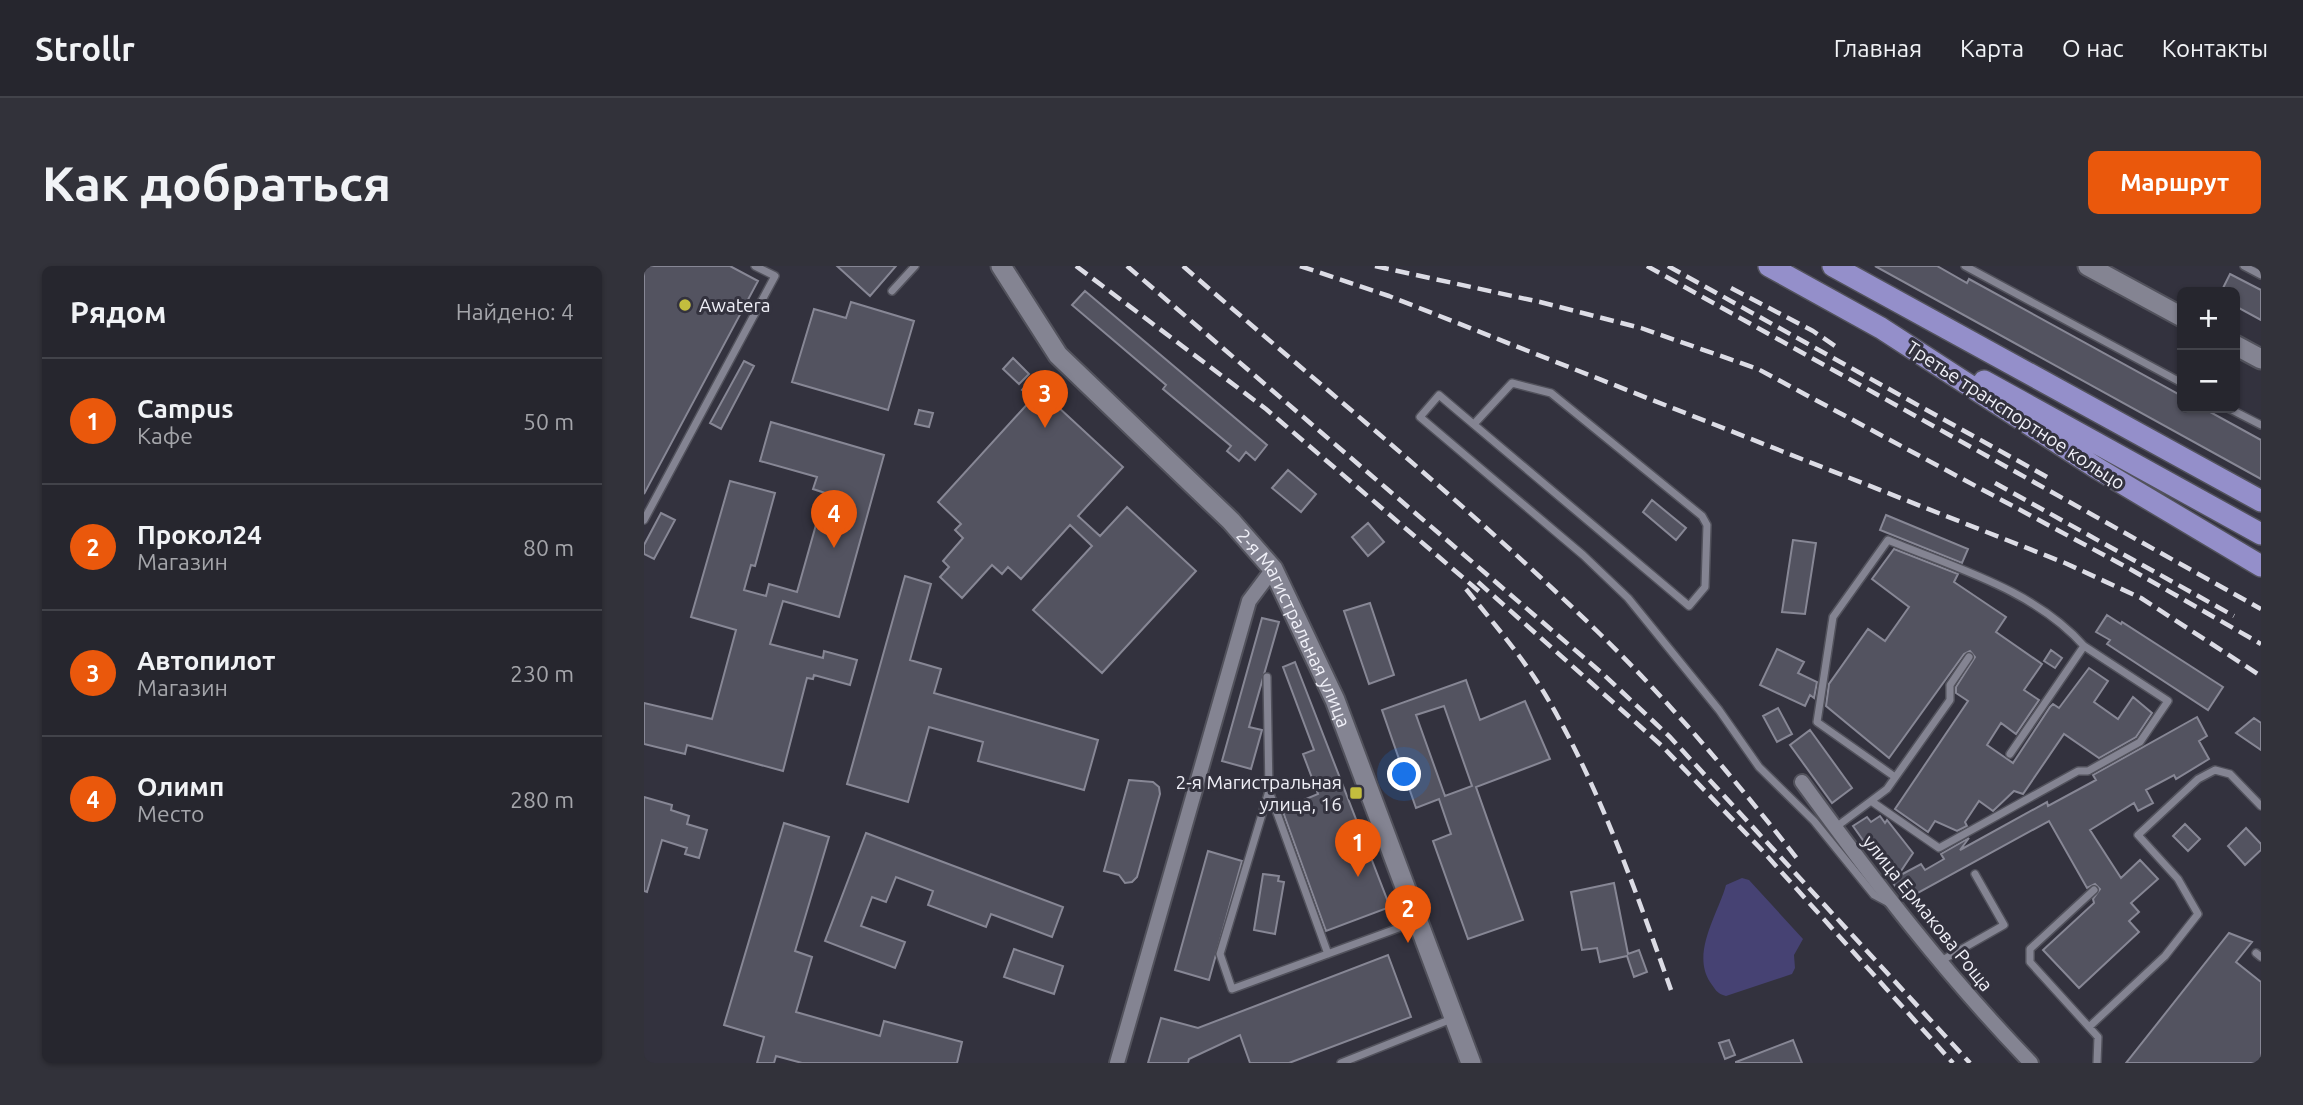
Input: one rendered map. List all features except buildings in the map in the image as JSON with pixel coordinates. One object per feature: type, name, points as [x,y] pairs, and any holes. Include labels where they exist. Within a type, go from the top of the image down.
[{"type":"main road","name":"Третье транспортное кольцо","points":[[1769,266],[1881,328],[2087,435],[2261,534]]},
{"type":"main road","name":"Третье транспортное кольцо","points":[[1833,266],[2261,501]]},
{"type":"main road","name":"Третье транспортное кольцо","points":[[1881,328],[2095,467],[2261,566]]},
{"type":"street","name":"2-я Магистральная улица","points":[[1001,266],[1058,355],[1231,521],[1273,569],[1335,700],[1471,1063]]},
{"type":"street","points":[[2088,266],[2177,314]]},
{"type":"street","points":[[2240,348],[2261,359]]},
{"type":"street","points":[[1117,1063],[1250,601],[1273,569]]},
{"type":"street","name":"улица Ермакова Роща","points":[[1802,782],[1890,903],[1938,963],[2031,1063]]},
{"type":"lane","points":[[644,520],[775,276],[755,266]]},
{"type":"lane","points":[[892,291],[915,266]]},
{"type":"lane","points":[[1965,266],[2177,380]]},
{"type":"lane","points":[[2244,266],[2261,275]]},
{"type":"lane","points":[[1474,424],[1512,383],[1551,393],[1702,516],[1707,525],[1705,587],[1689,606],[1439,395],[1420,417],[1583,555],[1628,598],[1719,710],[1759,767],[1814,821],[1874,895],[1890,903]]},
{"type":"lane","points":[[2238,413],[2261,425]]},
{"type":"lane","points":[[1871,801],[1939,848],[2078,771],[2088,771],[2140,742],[2168,701],[2084,646],[2069,629],[2019,595],[1888,540],[1833,617],[1817,722],[1895,778]]},
{"type":"lane","points":[[2010,754],[2084,646]]},
{"type":"lane","points":[[1835,828],[1887,789],[1950,700],[1950,685],[1969,657]]},
{"type":"lane","points":[[1267,677],[1269,791],[1220,954],[1232,989],[1419,921]]},
{"type":"lane","points":[[2089,1027],[2165,956],[2198,914],[2178,879],[2138,835],[2198,779],[2215,770],[2230,774],[2261,806]]},
{"type":"lane","points":[[1269,791],[1328,954]]},
{"type":"lane","points":[[1938,963],[2004,925],[1975,874]]},
{"type":"lane","points":[[2094,890],[2030,949],[2030,962],[2098,1037],[2097,1063]]},
{"type":"lane","points":[[1341,1063],[1455,1018]]},
{"type":"shaded area","points":[[1742,878],[1749,880],[1803,939],[1794,955],[1795,968],[1792,974],[1726,996],[1720,994],[1710,982],[1703,959],[1708,934],[1726,885]]},
{"type":"railway","points":[[1076,266],[1266,409],[1481,593]]},
{"type":"railway","points":[[1127,266],[1603,674],[1670,737],[1970,1063]]},
{"type":"railway","points":[[1183,266],[1447,493],[1600,634],[1703,744],[1799,861]]},
{"type":"railway","points":[[1300,266],[1389,296],[2065,563],[2141,598],[2261,676]]},
{"type":"railway","points":[[1375,266],[1540,302],[1641,328],[1758,369],[2130,569],[2261,644]]},
{"type":"railway","points":[[1647,266],[2261,609]]},
{"type":"railway","points":[[1668,266],[2047,477]]},
{"type":"railway","points":[[1731,288],[1813,331],[1838,348]]},
{"type":"railway","points":[[1995,483],[2234,616]]},
{"type":"railway","points":[[1478,582],[1661,745],[1759,847],[1953,1063]]},
{"type":"railway","points":[[1466,589],[1530,672],[1568,735],[1616,842],[1671,990]]},
{"type":"place","name":"Awatera","points":[[685,305]]},
{"type":"place","name":"Автопилот","points":[[1045,428]]},
{"type":"place","name":"Олимп","points":[[834,548]]},
{"type":"place","name":"2-я Магистральная улица, 16","points":[[1356,793]]},
{"type":"place","name":"Campus","points":[[1358,877]]},
{"type":"place","name":"Прокол24","points":[[1408,943]]}]
